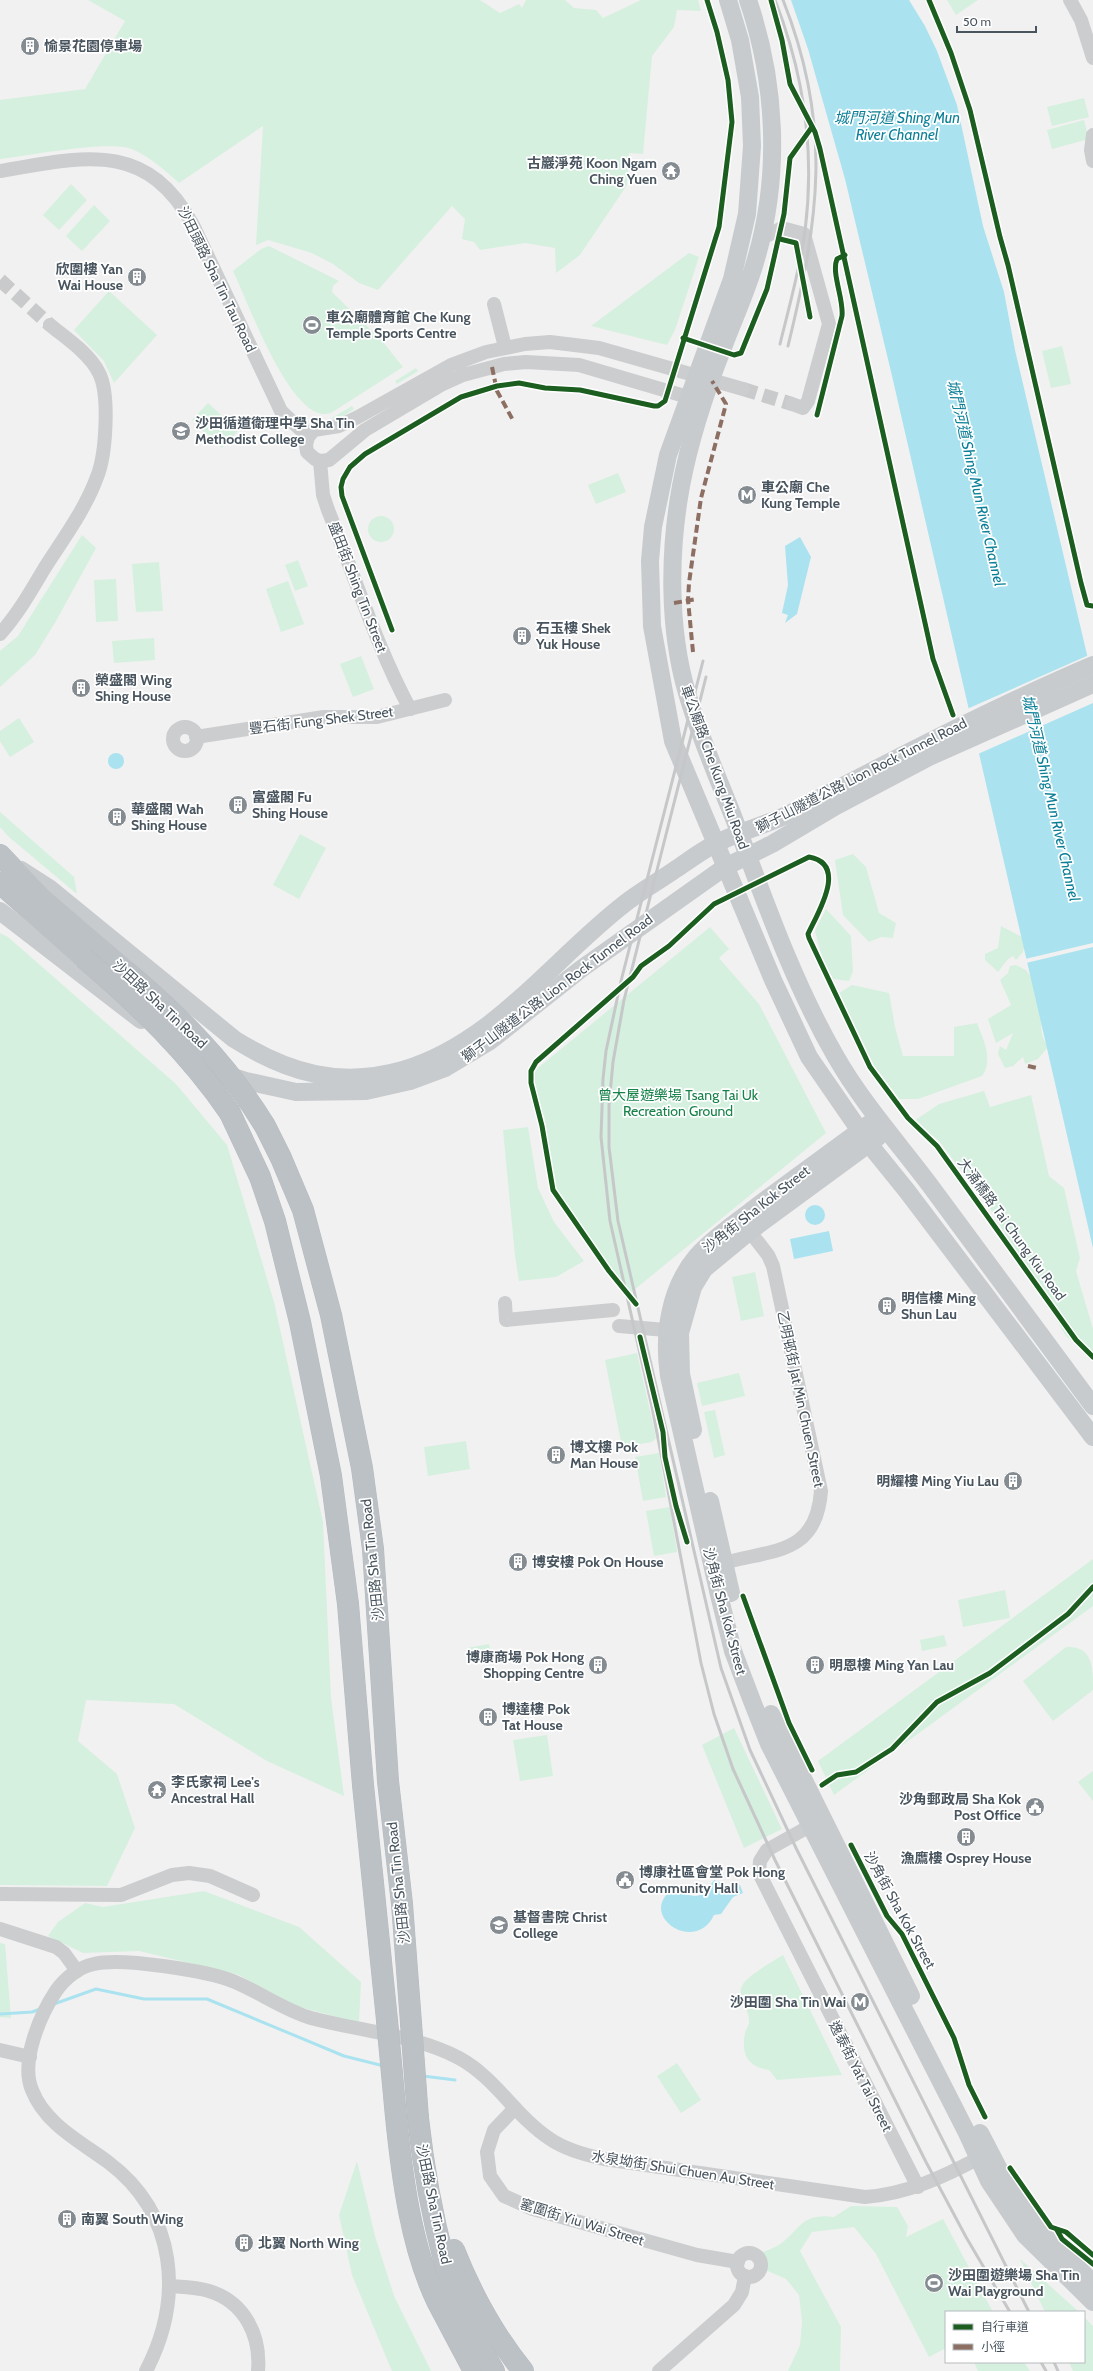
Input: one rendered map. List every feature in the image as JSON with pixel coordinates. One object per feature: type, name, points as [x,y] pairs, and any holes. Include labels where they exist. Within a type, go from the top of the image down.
[{"type":"highway","name":"沙田路 Sha Tin Road","points":[[1,857],[40,898],[126,971],[204,1043],[231,1076],[265,1126],[282,1158],[304,1210],[331,1315],[362,1468],[373,1549],[388,1781],[402,1904],[418,2118],[428,2181],[444,2260],[462,2306],[494,2371]]},
{"type":"highway","name":"沙田路 Sha Tin Road","points":[[0,883],[164,1030],[201,1073],[230,1113],[260,1177],[281,1242],[302,1329],[331,1476],[348,1604],[363,1785],[396,2117],[412,2223],[437,2301],[474,2371]]},
{"type":"highway","points":[[428,2181],[471,2288],[495,2332],[523,2371]]},
{"type":"highway","points":[[437,2301],[462,2371]]},
{"type":"main road","name":"車公廟路 Che Kung Miu Road","points":[[725,867],[673,741],[655,650],[650,615],[650,561],[653,527],[668,455],[696,399],[703,379],[732,279],[745,221],[750,184],[752,146],[750,97],[740,40],[728,0]]},
{"type":"main road","name":"車公廟路 Che Kung Miu Road","points":[[703,379],[749,282],[762,238],[769,195],[773,128],[762,53],[748,0]]},
{"type":"main road","name":"車公廟路 Che Kung Miu Road","points":[[696,399],[687,460],[678,506],[674,575],[675,624],[686,692],[747,855]]},
{"type":"main road","name":"獅子山隧道公路 Lion Rock Tunnel Road","points":[[0,911],[165,1040],[218,1072],[246,1081],[296,1092],[346,1092],[374,1089],[410,1081],[459,1061],[490,1041],[581,969],[725,867],[772,844],[964,733],[1093,665]]},
{"type":"main road","name":"獅子山隧道公路 Lion Rock Tunnel Road","points":[[1,857],[49,888],[234,1039],[261,1056],[305,1073],[324,1076],[356,1077],[380,1075],[405,1069],[440,1055],[474,1036],[516,1003],[623,904],[715,844],[786,816],[964,733],[1093,684]]},
{"type":"main road","points":[[747,855],[780,939],[811,1009],[839,1062],[883,1124],[1093,1406]]},
{"type":"main road","points":[[725,867],[786,1011],[810,1057],[864,1137],[907,1191],[1093,1437]]},
{"type":"main road","name":"沙角街 Sha Kok Street","points":[[718,1565],[668,1376],[666,1330],[682,1280],[698,1255],[745,1225],[883,1124]]},
{"type":"main road","name":"沙角街 Sha Kok Street","points":[[745,1225],[704,1269],[693,1287],[682,1318],[680,1333],[682,1374],[733,1650],[769,1744],[817,1822],[985,2157],[1035,2225],[1093,2283]]},
{"type":"main road","name":"沙角街 Sha Kok Street","points":[[985,2157],[989,2181],[1025,2235],[1056,2268],[1093,2302]]},
{"type":"street","points":[[1070,0],[1081,20],[1093,58]]},
{"type":"street","points":[[1093,135],[1091,150],[1093,161]]},
{"type":"street","name":"沙田頭路 Sha Tin Tau Road","points":[[0,171],[92,159],[111,160],[132,165],[153,175],[167,187],[181,203],[193,225],[281,411],[301,430],[331,431],[337,438],[338,448],[336,453]]},
{"type":"street","points":[[762,238],[782,228],[804,234],[829,324],[808,401],[803,408],[792,404]]},
{"type":"street","points":[[494,304],[505,348]]},
{"type":"street","points":[[0,634],[18,610],[78,516],[98,476],[103,457],[105,397],[100,374],[89,359],[50,325]]},
{"type":"street","points":[[696,399],[579,365],[552,362],[504,364],[463,376],[441,385],[365,430],[329,460],[320,461],[312,458],[307,452],[306,442],[317,431],[339,426],[358,417],[451,365],[505,348],[550,342],[580,344],[743,389]]},
{"type":"street","name":"盛田街 Shing Tin Street","points":[[320,461],[323,495],[328,510],[382,650],[410,709]]},
{"type":"street","name":"豐石街 Fung Shek Street","points":[[196,737],[324,717],[377,717],[445,700]]},
{"type":"street","name":"乙明邨街 Jat Min Chuen Street","points":[[718,1565],[800,1541],[812,1527],[821,1498],[814,1454],[773,1266],[768,1255],[745,1225]]},
{"type":"street","points":[[505,1303],[506,1320],[613,1310]]},
{"type":"street","points":[[619,1326],[666,1330]]},
{"type":"street","name":"逸泰街 Yat Tai Street","points":[[817,1822],[767,1850],[760,1861],[759,1874],[918,2187]]},
{"type":"street","points":[[0,1894],[126,1894],[172,1875],[189,1873],[210,1876],[253,1895]]},
{"type":"street","points":[[0,1929],[56,1947],[64,1953],[77,1971],[56,1991],[33,2038],[30,2057],[29,2083],[35,2098],[62,2129],[122,2174],[150,2207],[161,2230],[166,2250],[169,2286],[163,2327],[146,2371]]},
{"type":"street","name":"水泉坳街 Shui Chuen Au Street","points":[[77,1971],[93,1964],[119,1961],[226,1979],[300,2015],[429,2046],[453,2055],[485,2077],[534,2127],[551,2140],[570,2150],[604,2160],[845,2195],[879,2196],[918,2187],[985,2157]]},
{"type":"street","points":[[0,2050],[30,2057]]},
{"type":"street","name":"窰圍街 Yiu Wai Street","points":[[515,2108],[494,2130],[487,2152],[490,2176],[504,2196],[521,2205],[540,2212],[697,2255],[738,2262]]},
{"type":"street","points":[[749,2253],[756,2255],[760,2261],[761,2268],[756,2274],[745,2276],[738,2268],[738,2262],[742,2255],[749,2253]]},
{"type":"street","points":[[659,2371],[734,2305],[742,2292],[745,2276]]},
{"type":"street","points":[[169,2286],[209,2291],[235,2306],[247,2319],[255,2332],[258,2371]]},
{"type":"green space","points":[[88,0],[480,0],[500,13],[519,4],[522,8],[526,0],[565,0],[574,8],[596,10],[603,18],[641,0],[698,0],[701,11],[677,10],[674,27],[652,56],[643,154],[629,153],[627,185],[580,255],[556,273],[555,248],[525,243],[480,250],[474,242],[462,239],[465,219],[452,206],[378,290],[359,283],[333,264],[312,253],[268,240],[256,245],[263,126],[179,183],[164,169],[146,157],[134,150],[123,147],[89,147],[0,159],[0,100],[85,89],[125,21]]},
{"type":"green space","points":[[947,0],[978,0],[956,15]]},
{"type":"green space","points":[[1084,98],[1089,117],[1052,126],[1047,107]]},
{"type":"green space","points":[[1084,120],[1089,139],[1052,149],[1047,130]]},
{"type":"green space","points":[[71,184],[87,200],[59,230],[43,215]]},
{"type":"green space","points":[[94,205],[110,221],[82,251],[66,236]]},
{"type":"green space","name":"車公廟體育館 Che Kung Temple Sports Centre","points":[[269,246],[339,281],[333,286],[332,292],[383,342],[403,367],[331,413],[316,412],[301,401],[287,382],[273,358],[233,271],[261,249]]},
{"type":"green space","points":[[689,253],[699,257],[675,330],[667,345],[591,326]]},
{"type":"green space","points":[[109,291],[157,335],[114,383],[104,361],[74,330]]},
{"type":"green space","points":[[1062,346],[1071,384],[1051,388],[1042,351]]},
{"type":"green space","points":[[416,368],[418,371],[397,384],[395,381]]},
{"type":"green space","points":[[208,403],[238,431],[222,448],[192,420]]},
{"type":"green space","points":[[352,406],[354,409],[342,417],[330,419]]},
{"type":"green space","points":[[618,473],[626,492],[596,504],[588,485]]},
{"type":"green space","points":[[381,516],[390,520],[394,529],[390,538],[381,542],[372,538],[368,529],[372,520]]},
{"type":"green space","points":[[82,535],[96,548],[56,621],[35,655],[0,687],[0,651],[18,636]]},
{"type":"green space","points":[[298,560],[308,586],[295,591],[285,565]]},
{"type":"green space","points":[[159,562],[163,611],[136,612],[132,564]]},
{"type":"green space","points":[[116,579],[118,621],[96,622],[94,580]]},
{"type":"green space","points":[[288,581],[304,624],[281,632],[266,589]]},
{"type":"green space","points":[[154,638],[155,660],[114,663],[112,641]]},
{"type":"green space","points":[[361,656],[374,689],[353,697],[340,664]]},
{"type":"green space","points":[[19,718],[34,742],[10,757],[0,741],[0,731]]},
{"type":"green space","points":[[0,812],[74,877],[77,894],[9,837],[0,827]]},
{"type":"green space","points":[[300,834],[326,848],[299,899],[273,885]]},
{"type":"green space","points":[[853,854],[866,867],[879,913],[896,923],[893,938],[881,937],[869,942],[843,915],[835,860]]},
{"type":"green space","points":[[826,909],[851,936],[853,971],[849,981],[833,979],[822,957],[815,931]]},
{"type":"green space","points":[[1001,926],[1022,937],[1025,942],[1023,952],[1016,960],[1013,956],[1008,959],[998,972],[985,960],[985,954],[998,948]]},
{"type":"green space","name":"曾大屋遊樂場 Tsang Tai Uk Recreation Ground","points":[[710,927],[729,949],[719,958],[759,1004],[826,1133],[628,1295],[584,1240],[562,1205],[552,1172],[544,1115],[541,1115],[533,1072]]},
{"type":"green space","points":[[0,933],[8,937],[176,1084],[227,1145],[274,1302],[323,1522],[331,1698],[344,1796],[267,1761],[174,1704],[86,1700],[78,1741],[117,1774],[135,1828],[107,1886],[0,1885]]},
{"type":"green space","points":[[1016,965],[1026,970],[1046,998],[1041,1029],[1042,1035],[1048,1047],[1038,1059],[1025,1064],[1023,1057],[1013,1066],[1005,1068],[998,1054],[1000,1046],[1006,1050],[1013,1033],[996,1043],[988,1019],[1011,1005],[1000,980],[1008,973],[1010,966]]},
{"type":"green space","points":[[852,985],[889,993],[895,1027],[903,1056],[954,1056],[954,1027],[977,1023],[987,1056],[987,1063],[982,1076],[918,1099],[899,1099],[873,1064],[839,993]]},
{"type":"green space","points":[[984,1091],[990,1107],[1031,1095],[1049,1176],[1064,1188],[1080,1258],[1076,1271],[1093,1329],[1093,1359],[1066,1336],[973,1180],[957,1165],[939,1141],[914,1121],[939,1104]]},
{"type":"green space","points":[[528,1127],[538,1188],[554,1222],[584,1261],[556,1277],[519,1281],[515,1256],[503,1130]]},
{"type":"green space","points":[[755,1272],[764,1316],[741,1321],[732,1277]]},
{"type":"green space","points":[[637,1353],[656,1438],[652,1442],[622,1447],[605,1360]]},
{"type":"green space","points":[[739,1373],[745,1396],[702,1406],[697,1383]]},
{"type":"green space","points":[[715,1410],[725,1455],[714,1458],[704,1412]]},
{"type":"green space","points":[[466,1441],[470,1469],[428,1476],[424,1447]]},
{"type":"green space","points":[[659,1453],[666,1497],[643,1501],[635,1457]]},
{"type":"green space","points":[[670,1507],[677,1552],[654,1556],[646,1511]]},
{"type":"green space","points":[[1093,1559],[1093,1606],[834,1795],[818,1761]]},
{"type":"green space","points":[[1005,1590],[1010,1618],[963,1627],[958,1600]]},
{"type":"green space","points":[[944,1635],[947,1646],[922,1651],[920,1640]]},
{"type":"green space","points":[[489,1644],[491,1654],[469,1658],[467,1648]]},
{"type":"green space","points":[[1066,1647],[1075,1647],[1082,1650],[1090,1660],[1093,1674],[1093,1690],[1053,1721],[1023,1681]]},
{"type":"green space","points":[[734,1728],[782,1829],[744,1848],[702,1745]]},
{"type":"green space","points":[[547,1735],[553,1776],[520,1781],[513,1740]]},
{"type":"green space","points":[[1093,1771],[1093,1801],[1078,1782]]},
{"type":"green space","points":[[204,1891],[299,1927],[361,1982],[359,2023],[289,2004],[239,1975],[139,1951],[83,1953],[48,1936],[58,1922],[85,1903],[103,1907]]},
{"type":"green space","points":[[0,1943],[5,1944],[11,2018],[0,2017]]},
{"type":"green space","points":[[783,1955],[842,2075],[777,2080],[769,2070],[755,2066],[747,2058],[744,2040],[749,2023],[749,2017],[742,1998],[741,1989],[746,1980]]},
{"type":"green space","points":[[677,2063],[701,2100],[681,2113],[657,2076]]},
{"type":"green space","points":[[357,2161],[375,2236],[394,2296],[431,2371],[392,2371],[352,2275],[339,2215]]},
{"type":"green space","points":[[851,2206],[897,2207],[908,2226],[906,2237],[943,2219],[992,2311],[945,2311],[945,2349],[929,2357],[876,2254],[854,2227],[812,2232],[800,2251],[841,2327],[840,2371],[788,2371],[800,2345],[802,2322],[799,2295],[786,2279],[761,2268],[760,2261],[756,2255],[779,2245],[802,2224],[814,2217],[834,2217]]},
{"type":"green space","points":[[1020,2259],[1078,2311],[1045,2311]]},
{"type":"green space","points":[[1085,2318],[1093,2326],[1093,2371],[1073,2371],[1069,2363],[1085,2363]]},
{"type":"green space","points":[[974,2363],[1025,2363],[1030,2371],[978,2371]]},
{"type":"water","name":"城門河道 Shing Mun River Channel","points":[[791,0],[909,0],[925,26],[937,51],[957,105],[983,226],[1004,292],[1015,350],[1093,680],[1093,1248],[892,376],[845,179],[808,49]]},
{"type":"water","points":[[800,537],[811,557],[797,614],[785,623],[788,615],[782,613],[788,585],[785,546]]},
{"type":"water","points":[[116,753],[123,758],[124,761],[119,768],[116,769],[109,764],[108,761],[113,754]]},
{"type":"water","points":[[815,1205],[822,1208],[825,1215],[822,1222],[815,1225],[808,1222],[805,1215],[808,1208]]},
{"type":"water","points":[[829,1231],[833,1251],[794,1259],[790,1239]]},
{"type":"water","points":[[714,1880],[731,1887],[740,1885],[743,1893],[733,1897],[721,1914],[714,1915],[707,1925],[698,1931],[688,1932],[678,1930],[670,1925],[664,1917],[661,1909],[663,1900],[667,1895],[671,1892],[676,1892],[697,1896],[705,1892]]},
{"type":"pier","points":[[1089,655],[1093,671],[1093,703],[978,754],[967,709]]},
{"type":"pier","points":[[1093,943],[1093,947],[1026,963],[1025,959]]},
{"type":"waterway","points":[[54,2004],[96,1989],[144,1999],[207,1999],[344,2056],[384,2066]]},
{"type":"waterway","points":[[0,2014],[32,2012],[40,2009]]},
{"type":"waterway","points":[[423,2076],[455,2080]]},
{"type":"tunnel","points":[[0,280],[50,325]]},
{"type":"tunnel","points":[[743,389],[792,404]]},
{"type":"railway","points":[[775,0],[785,28],[800,85],[805,114],[809,172],[808,201],[803,245],[780,344]]},
{"type":"railway","points":[[783,0],[799,46],[809,89],[815,131],[816,173],[813,214],[807,256],[799,300],[788,346]]},
{"type":"railway","points":[[703,661],[621,981],[606,1051],[603,1079],[601,1137],[610,1221],[652,1407],[701,1663],[714,1714],[733,1769],[775,1860],[926,2162],[966,2237],[1009,2311]]},
{"type":"railway","points":[[706,677],[624,1000],[613,1062],[609,1105],[609,1147],[618,1221],[721,1668],[750,1750],[796,1848],[1028,2311]]},
{"type":"railway","points":[[1042,2363],[1046,2371]]},
{"type":"railway","points":[[1054,2363],[1058,2371]]},
{"type":"marked path","points":[[492,367],[497,391],[514,422]]},
{"type":"marked path","points":[[693,652],[688,600],[689,583],[701,498],[726,404],[712,381]]},
{"type":"marked path","points":[[674,603],[697,599]]},
{"type":"marked path","points":[[1028,1066],[1037,1068]]},
{"type":"cycle path","points":[[392,630],[342,496],[341,487],[343,479],[350,467],[365,454],[461,397],[497,386],[519,383],[545,388],[580,390],[654,406],[658,406],[665,401],[719,227],[732,122],[728,80],[717,32],[707,0]]},
{"type":"cycle path","points":[[771,0],[782,40],[790,84],[815,132],[820,149],[933,659],[953,715]]},
{"type":"cycle path","points":[[929,0],[951,53],[970,110],[1008,265],[1081,583],[1087,605],[1093,606]]},
{"type":"cycle path","points":[[683,338],[734,355],[741,353],[767,289],[784,214],[790,158],[812,127]]},
{"type":"cycle path","points":[[780,239],[796,243],[810,317]]},
{"type":"cycle path","points":[[817,415],[842,316],[841,302],[836,279],[836,265],[837,259],[845,255]]},
{"type":"cycle path","name":"大涌橋路 Tai Chung Kiu Road","points":[[636,1304],[609,1271],[553,1190],[542,1126],[531,1083],[531,1071],[536,1062],[633,977],[641,966],[669,946],[714,904],[809,857],[821,861],[827,869],[829,879],[823,903],[808,934],[809,938],[870,1067],[908,1118],[937,1146],[1076,1340],[1093,1357]]},
{"type":"cycle path","points":[[640,1337],[663,1432],[665,1457],[676,1506],[687,1542]]},
{"type":"cycle path","points":[[822,1785],[837,1775],[856,1772],[892,1749],[937,1702],[990,1673],[1068,1614],[1093,1587]]},
{"type":"cycle path","points":[[743,1596],[789,1723],[812,1770]]},
{"type":"cycle path","points":[[851,1845],[887,1916],[902,1934],[954,2038],[969,2085],[985,2117]]},
{"type":"cycle path","points":[[1010,2168],[1051,2227],[1066,2232],[1093,2255]]},
{"type":"cycle path","points":[[1057,2230],[1062,2239],[1093,2264]]},
{"type":"place","name":"愉景花園停車場","points":[[30,46]]},
{"type":"place","name":"古巖淨苑 Koon Ngam Ching Yuen","points":[[671,171]]},
{"type":"place","name":"欣圍樓 Yan Wai House","points":[[137,277]]},
{"type":"place","name":"車公廟體育館 Che Kung Temple Sports Centre","points":[[312,325]]},
{"type":"place","name":"沙田循道衛理中學 Sha Tin Methodist College","points":[[181,431]]},
{"type":"place","name":"車公廟 Che Kung Temple","points":[[747,495]]},
{"type":"place","name":"石玉樓 Shek Yuk House","points":[[522,636]]},
{"type":"place","name":"榮盛閣 Wing Shing House","points":[[81,688]]},
{"type":"place","name":"富盛閣 Fu Shing House","points":[[238,805]]},
{"type":"place","name":"華盛閣 Wah Shing House","points":[[117,817]]},
{"type":"place","name":"明信樓 Ming Shun Lau","points":[[887,1306]]},
{"type":"place","name":"博文樓 Pok Man House","points":[[556,1455]]},
{"type":"place","name":"明耀樓 Ming Yiu Lau","points":[[1013,1481]]},
{"type":"place","name":"博安樓 Pok On House","points":[[518,1562]]},
{"type":"place","name":"博康商場 Pok Hong Shopping Centre","points":[[598,1665]]},
{"type":"place","name":"明恩樓 Ming Yan Lau","points":[[815,1665]]},
{"type":"place","name":"博達樓 Pok Tat House","points":[[488,1717]]},
{"type":"place","name":"李氏家祠 Lee's Ancestral Hall","points":[[157,1790]]},
{"type":"place","name":"沙角郵政局 Sha Kok Post Office","points":[[1035,1807]]},
{"type":"place","name":"漁鷹樓 Osprey House","points":[[966,1837]]},
{"type":"place","name":"博康社區會堂 Pok Hong Community Hall","points":[[625,1880]]},
{"type":"place","name":"基督書院 Christ College","points":[[499,1925]]},
{"type":"place","name":"沙田圍 Sha Tin Wai","points":[[860,2002]]},
{"type":"place","name":"南翼 South Wing","points":[[67,2219]]},
{"type":"place","name":"北翼 North Wing","points":[[244,2243]]},
{"type":"place","name":"沙田圍遊樂場 Sha Tin Wai Playground","points":[[934,2283]]}]
